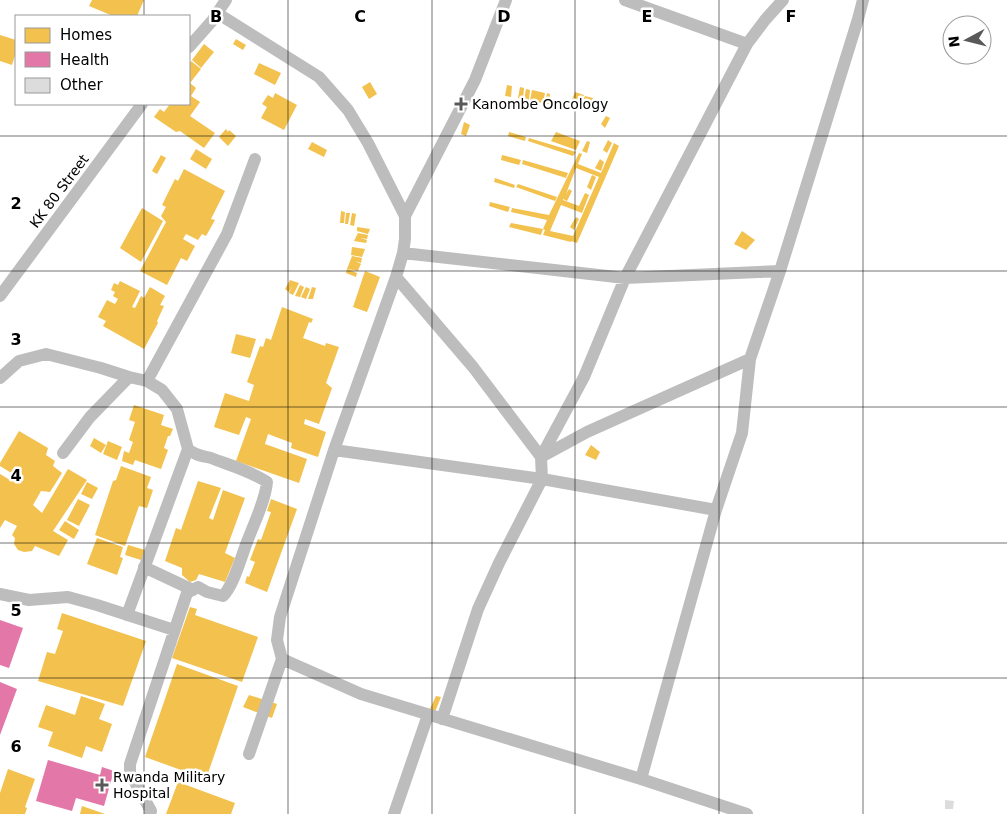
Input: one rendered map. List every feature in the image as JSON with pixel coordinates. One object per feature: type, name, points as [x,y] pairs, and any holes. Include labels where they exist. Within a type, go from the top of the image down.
[{"type":"street","points":[[190,46],[212,21],[226,0]]},
{"type":"street","points":[[405,216],[475,80],[506,0]]},
{"type":"street","points":[[625,0],[747,44]]},
{"type":"street","points":[[442,719],[478,609],[542,479],[541,457],[584,377],[625,278],[747,44],[764,20],[783,0]]},
{"type":"street","points":[[642,779],[716,510],[742,433],[750,359],[780,271],[863,0]]},
{"type":"street","points":[[217,14],[319,78],[348,110],[368,143],[405,216],[403,253],[334,450],[280,617],[277,640],[282,659],[249,754]]},
{"type":"street","name":"KK 80 Street","points":[[0,296],[141,105]]},
{"type":"street","points":[[147,381],[227,234],[255,159]]},
{"type":"street","points":[[403,253],[625,278],[780,271]]},
{"type":"street","points":[[396,277],[473,368],[541,457]]},
{"type":"street","points":[[0,378],[19,361],[46,354],[147,381],[162,390],[177,409],[188,449],[192,453],[259,476],[267,482],[264,497],[226,593],[223,596],[207,592],[198,587],[187,593],[130,764],[130,772],[151,810],[150,814]]},
{"type":"street","points":[[541,457],[587,432],[750,359]]},
{"type":"street","points":[[62,453],[90,417],[129,377]]},
{"type":"street","points":[[126,614],[188,449]]},
{"type":"street","points":[[334,450],[542,479],[716,510]]},
{"type":"street","points":[[144,567],[193,590]]},
{"type":"street","points":[[0,594],[29,600],[68,597],[174,630]]},
{"type":"street","points":[[282,659],[361,694],[642,779],[747,814]]},
{"type":"street","points":[[394,814],[428,715]]},
{"type":"building: Homes","points":[[92,0],[144,0],[137,15],[111,15],[89,6]]},
{"type":"building: Homes","points":[[0,35],[15,40],[15,55],[12,65],[0,61]]},
{"type":"building: Homes","points":[[236,39],[246,45],[243,50],[233,44]]},
{"type":"building: Homes","points":[[204,44],[214,52],[201,68],[192,60]]},
{"type":"building: Homes","points":[[191,61],[201,69],[190,83]]},
{"type":"building: Homes","points":[[259,63],[281,73],[275,85],[254,74]]},
{"type":"building: Homes","points":[[370,82],[377,94],[369,99],[362,87]]},
{"type":"building: Homes","points":[[190,83],[196,88],[191,96],[200,102],[190,116],[215,133],[204,148],[180,131],[176,132],[154,117],[160,109],[164,112],[169,105],[190,105]]},
{"type":"building: Homes","points":[[507,85],[512,86],[511,97],[505,96]]},
{"type":"building: Homes","points":[[520,87],[524,88],[523,100],[518,98]]},
{"type":"building: Homes","points":[[526,89],[530,90],[529,100],[524,100]]},
{"type":"building: Homes","points":[[532,90],[545,93],[543,103],[530,101]]},
{"type":"building: Homes","points":[[575,92],[584,95],[579,105],[571,102]]},
{"type":"building: Homes","points":[[275,93],[297,105],[284,130],[261,118],[267,107],[262,104],[268,95],[273,98]]},
{"type":"building: Homes","points":[[547,93],[550,94],[549,104],[545,104]]},
{"type":"building: Homes","points":[[585,96],[593,98],[589,109],[581,105]]},
{"type":"building: Homes","points":[[595,99],[599,101],[596,110],[590,109]]},
{"type":"building: Homes","points":[[601,101],[605,103],[603,113],[597,111]]},
{"type":"building: Homes","points":[[606,116],[610,118],[605,128],[601,124]]},
{"type":"building: Homes","points":[[464,122],[470,125],[466,136],[461,134]]},
{"type":"building: Homes","points":[[226,129],[236,136],[228,146],[219,137]]},
{"type":"building: Homes","points":[[509,132],[526,137],[525,141],[508,136]]},
{"type":"building: Homes","points":[[556,132],[580,141],[576,150],[551,141]]},
{"type":"building: Homes","points":[[529,138],[576,152],[573,156],[528,141]]},
{"type":"building: Homes","points":[[608,140],[612,143],[607,153],[603,150]]},
{"type":"building: Homes","points":[[587,141],[590,142],[587,153],[582,151]]},
{"type":"building: Homes","points":[[312,142],[327,150],[324,157],[308,149]]},
{"type":"building: Homes","points":[[614,143],[619,146],[577,243],[543,235],[545,230],[543,229],[547,220],[511,212],[512,208],[549,215],[579,153],[582,154],[578,164],[601,173]],"holes":[[[576,168],[599,177],[573,236],[550,231],[561,205],[582,213],[589,195],[585,193],[579,206],[563,200],[567,201],[572,191],[569,189],[566,194]]]},
{"type":"building: Homes","points":[[196,149],[212,159],[206,169],[190,159]]},
{"type":"building: Homes","points":[[161,155],[166,158],[157,174],[152,171]]},
{"type":"building: Homes","points":[[502,155],[521,160],[519,165],[501,160]]},
{"type":"building: Homes","points":[[600,159],[604,162],[601,171],[595,168]]},
{"type":"building: Homes","points":[[523,160],[568,173],[566,178],[522,164]]},
{"type":"building: Homes","points":[[184,169],[225,191],[211,219],[215,220],[206,236],[202,234],[198,240],[186,234],[183,239],[195,246],[187,261],[181,258],[167,285],[140,271],[166,222],[161,216],[166,207],[162,205],[175,179],[178,181]]},
{"type":"building: Homes","points":[[592,175],[596,177],[591,190],[587,187]]},
{"type":"building: Homes","points":[[495,178],[515,185],[514,188],[494,182]]},
{"type":"building: Homes","points":[[518,184],[557,197],[555,201],[516,187]]},
{"type":"building: Homes","points":[[490,202],[510,207],[508,212],[489,206]]},
{"type":"building: Homes","points":[[142,208],[163,221],[141,262],[120,248]]},
{"type":"building: Homes","points":[[341,211],[345,212],[344,223],[340,223]]},
{"type":"building: Homes","points":[[346,213],[350,213],[348,224],[345,224]]},
{"type":"building: Homes","points":[[352,213],[356,214],[354,226],[350,225]]},
{"type":"building: Homes","points":[[576,217],[579,219],[574,230],[570,227]]},
{"type":"building: Homes","points":[[511,223],[543,229],[541,235],[509,227]]},
{"type":"building: Homes","points":[[357,227],[370,229],[368,234],[357,231]]},
{"type":"building: Homes","points":[[742,231],[755,240],[746,250],[734,244]]},
{"type":"building: Homes","points":[[358,233],[368,235],[367,239],[360,238],[367,240],[366,243],[354,241]]},
{"type":"building: Homes","points":[[352,247],[365,249],[362,257],[351,255]]},
{"type":"building: Homes","points":[[352,256],[362,258],[361,263],[355,261],[361,264],[358,271],[347,269]]},
{"type":"building: Homes","points":[[347,269],[357,273],[356,277],[346,273]]},
{"type":"building: Homes","points":[[365,271],[380,277],[367,312],[353,307]]},
{"type":"building: Homes","points":[[290,280],[299,283],[293,295],[289,293],[293,285],[289,292],[285,289]]},
{"type":"building: Homes","points":[[120,281],[140,291],[132,307],[135,308],[141,296],[144,298],[150,287],[165,296],[160,305],[164,306],[157,321],[158,323],[144,349],[103,326],[106,321],[98,317],[107,300],[115,304],[118,299],[113,296],[115,292],[111,290],[114,283],[118,285]]},
{"type":"building: Homes","points":[[300,285],[304,287],[300,297],[295,296]]},
{"type":"building: Homes","points":[[306,287],[310,289],[306,299],[301,297]]},
{"type":"building: Homes","points":[[312,287],[316,288],[313,299],[308,299]]},
{"type":"building: Homes","points":[[282,307],[313,319],[311,323],[309,322],[303,338],[325,346],[326,343],[339,347],[326,383],[332,388],[319,424],[305,419],[304,424],[326,432],[318,457],[291,448],[292,443],[268,434],[265,444],[307,459],[299,483],[236,461],[251,419],[246,417],[239,435],[214,427],[225,393],[249,401],[254,385],[247,382],[260,346],[263,347],[266,338],[271,340]]},
{"type":"building: Homes","points":[[236,334],[256,339],[250,358],[231,353]]},
{"type":"building: Homes","points":[[134,405],[164,415],[161,425],[173,429],[170,436],[168,436],[164,448],[168,450],[161,469],[135,460],[133,465],[122,461],[124,451],[129,453],[133,442],[129,440],[135,422],[129,420]]},
{"type":"building: Homes","points":[[19,431],[48,448],[46,455],[55,461],[53,466],[62,473],[50,492],[41,491],[33,505],[42,513],[68,469],[87,480],[53,531],[68,540],[59,556],[35,546],[32,551],[24,552],[18,550],[14,544],[15,538],[12,535],[17,526],[5,520],[0,528],[0,474],[10,480],[13,474],[0,466],[0,463]]},
{"type":"building: Homes","points":[[94,438],[106,445],[101,453],[90,446]]},
{"type":"building: Homes","points":[[108,441],[122,447],[117,460],[103,454]]},
{"type":"building: Homes","points":[[591,445],[600,452],[596,460],[585,455]]},
{"type":"building: Homes","points":[[121,466],[151,477],[147,488],[153,490],[147,508],[139,506],[125,546],[95,535],[113,481],[116,480]]},
{"type":"building: Homes","points":[[198,481],[221,488],[209,518],[213,520],[223,490],[245,498],[225,553],[235,558],[225,582],[199,574],[196,580],[190,582],[182,575],[182,568],[165,561],[176,528],[181,530]]},
{"type":"building: Homes","points":[[87,482],[98,488],[92,499],[81,494]]},
{"type":"building: Homes","points":[[78,499],[90,505],[79,526],[67,520]]},
{"type":"building: Homes","points":[[271,499],[297,509],[267,592],[245,583],[255,562],[250,560],[258,539],[261,540],[271,512],[267,511]]},
{"type":"building: Homes","points":[[65,521],[79,530],[74,539],[59,530]]},
{"type":"building: Homes","points":[[97,538],[123,547],[120,557],[123,558],[117,575],[87,564]]},
{"type":"building: Homes","points":[[128,545],[145,550],[141,560],[125,555]]},
{"type":"building: Homes","points":[[190,607],[197,609],[195,615],[258,637],[242,682],[172,658]]},
{"type":"building: Homes","points":[[62,613],[146,641],[123,706],[38,681],[47,652],[55,654],[63,631],[57,629]]},
{"type":"building: Homes","points":[[177,664],[238,686],[206,779],[145,757]]},
{"type":"building: Homes","points":[[249,695],[277,704],[272,718],[243,707]]},
{"type":"building: Homes","points":[[81,696],[105,704],[99,719],[112,724],[102,752],[86,746],[82,758],[48,746],[53,732],[38,727],[46,705],[75,715]]},
{"type":"building: Homes","points":[[436,696],[441,697],[435,712],[430,709]]},
{"type":"building: Homes","points":[[8,769],[35,779],[25,807],[27,808],[25,814],[0,814],[0,793]]},
{"type":"building: Homes","points":[[178,782],[235,803],[231,814],[166,814]]},
{"type":"building: Homes","points":[[82,806],[105,814],[80,814]]},
{"type":"building: Health","points":[[0,620],[23,628],[9,668],[0,665]]},
{"type":"building: Health","points":[[0,682],[17,689],[0,735]]},
{"type":"building: Health","points":[[48,760],[100,775],[102,767],[114,771],[104,806],[76,798],[72,811],[36,801]]},
{"type":"building: Other","points":[[945,800],[954,801],[953,809],[945,809]]},
{"type":"place","name":"Kanombe Oncology","points":[[461,104]]},
{"type":"place","name":"Rwanda Military Hospital","points":[[102,785]]}]
